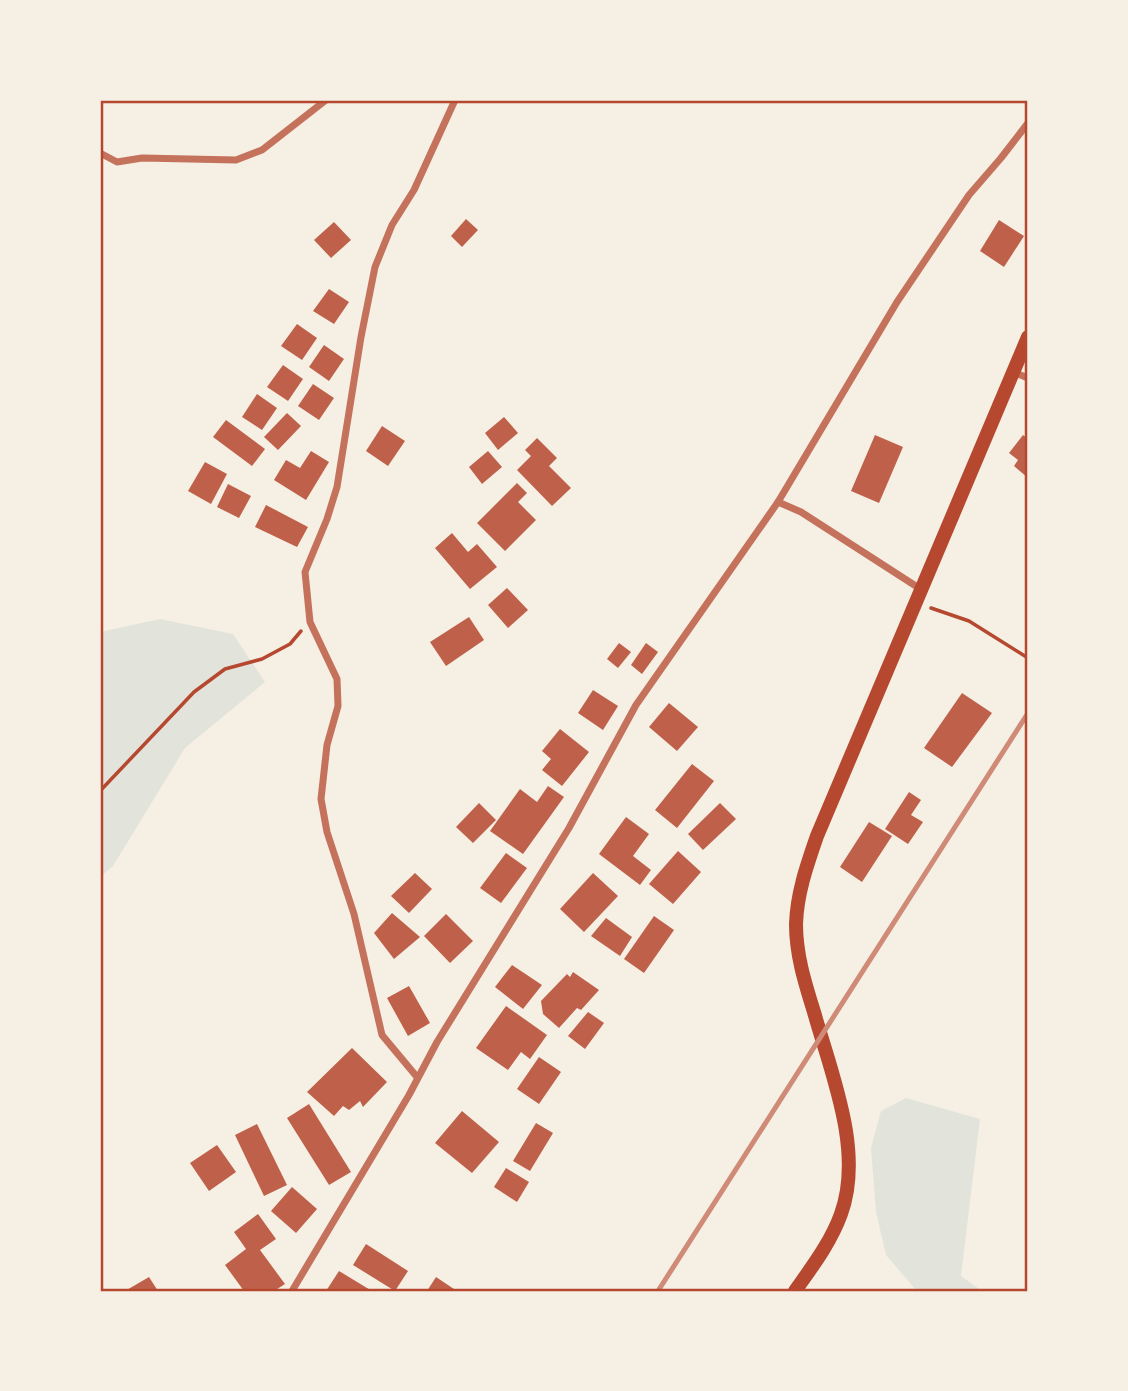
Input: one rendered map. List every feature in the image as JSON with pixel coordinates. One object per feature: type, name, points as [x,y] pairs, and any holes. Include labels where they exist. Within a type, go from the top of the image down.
[{"type":"main road","points":[[795,1291],[820,1256],[842,1212],[850,1161],[845,1126],[799,963],[796,924],[799,891],[817,836],[1028,337]]},
{"type":"street","points":[[100,153],[117,162],[142,158],[236,160],[262,150],[326,100]]},
{"type":"street","points":[[417,1077],[382,1035],[354,914],[327,832],[321,799],[327,745],[338,706],[337,679],[310,622],[305,572],[337,487],[375,267],[392,225],[414,190],[455,100]]},
{"type":"street","points":[[292,1291],[410,1095],[417,1077],[569,828],[636,705],[778,502],[897,302],[969,195],[1028,123]]},
{"type":"street","points":[[1013,372],[1028,378]]},
{"type":"street","points":[[778,502],[801,512],[922,590]]},
{"type":"path","points":[[915,604],[969,621],[1028,658]]},
{"type":"path","points":[[100,791],[194,692],[225,669],[262,659],[290,644],[310,622]]},
{"type":"shaded area","points":[[160,619],[233,634],[265,682],[185,748],[113,866],[100,877],[100,632]]},
{"type":"shaded area","points":[[906,1098],[980,1119],[961,1276],[982,1291],[917,1291],[886,1255],[876,1212],[871,1148],[881,1111]]},
{"type":"building","points":[[466,219],[478,230],[462,247],[451,236]]},
{"type":"building","points":[[999,220],[1024,236],[1004,267],[980,251]]},
{"type":"building","points":[[334,222],[351,240],[331,258],[314,240]]},
{"type":"building","points":[[329,289],[349,302],[334,324],[313,311]]},
{"type":"building","points":[[297,324],[317,338],[302,360],[281,346]]},
{"type":"building","points":[[324,345],[344,359],[329,381],[309,367]]},
{"type":"building","points":[[283,365],[303,379],[288,401],[267,387]]},
{"type":"building","points":[[313,384],[334,398],[319,420],[298,406]]},
{"type":"building","points":[[257,394],[277,408],[262,430],[242,417]]},
{"type":"building","points":[[287,413],[301,426],[278,450],[264,437]]},
{"type":"building","points":[[504,417],[518,433],[498,450],[485,433]]},
{"type":"building","points":[[226,420],[265,449],[252,466],[213,437]]},
{"type":"building","points":[[382,426],[405,441],[388,466],[366,451]]},
{"type":"building","points":[[875,435],[903,447],[879,503],[851,491]]},
{"type":"building","points":[[1023,435],[1028,439],[1028,478],[1014,466],[1018,460],[1009,453]]},
{"type":"building","points":[[537,438],[557,458],[549,466],[571,488],[552,506],[517,470],[531,456],[525,450]]},
{"type":"building","points":[[311,451],[329,462],[306,500],[274,480],[286,460],[300,468]]},
{"type":"building","points":[[488,451],[502,467],[482,484],[469,467]]},
{"type":"building","points":[[205,462],[227,474],[211,504],[188,491]]},
{"type":"building","points":[[517,483],[527,493],[518,502],[536,520],[505,551],[477,523]]},
{"type":"building","points":[[228,484],[251,496],[239,518],[217,507]]},
{"type":"building","points":[[266,505],[308,527],[297,547],[255,527]]},
{"type":"building","points":[[452,533],[468,552],[477,544],[497,567],[470,589],[435,548]]},
{"type":"building","points":[[507,588],[528,610],[508,628],[488,605]]},
{"type":"building","points":[[469,617],[484,640],[446,666],[430,642]]},
{"type":"building","points":[[619,643],[631,652],[618,668],[607,659]]},
{"type":"building","points":[[646,643],[658,652],[642,674],[631,665]]},
{"type":"building","points":[[593,690],[618,706],[603,730],[578,713]]},
{"type":"building","points":[[962,693],[992,713],[952,767],[924,748]]},
{"type":"building","points":[[669,703],[698,727],[677,751],[649,727]]},
{"type":"building","points":[[560,729],[589,752],[562,786],[542,770],[551,759],[542,751]]},
{"type":"building","points":[[692,764],[714,781],[677,828],[655,810]]},
{"type":"building","points":[[548,786],[564,797],[523,854],[490,831],[520,789],[537,802]]},
{"type":"building","points":[[909,792],[921,800],[911,815],[923,822],[908,844],[885,829]]},
{"type":"building","points":[[479,803],[496,820],[473,843],[456,827]]},
{"type":"building","points":[[720,803],[736,819],[703,850],[688,834]]},
{"type":"building","points":[[626,817],[649,834],[633,856],[651,870],[640,885],[599,854]]},
{"type":"building","points":[[869,822],[892,836],[862,882],[840,867]]},
{"type":"building","points":[[678,851],[701,872],[673,904],[649,884]]},
{"type":"building","points":[[506,853],[527,868],[501,903],[480,888]]},
{"type":"building","points":[[415,873],[432,889],[409,913],[391,896]]},
{"type":"building","points":[[593,873],[618,896],[584,932],[560,909]]},
{"type":"building","points":[[392,913],[420,937],[394,959],[374,933]]},
{"type":"building","points":[[446,914],[473,941],[450,963],[424,936]]},
{"type":"building","points":[[654,916],[674,930],[644,973],[624,959]]},
{"type":"building","points":[[606,918],[632,937],[620,956],[591,936]]},
{"type":"building","points":[[512,965],[542,985],[523,1009],[495,987]]},
{"type":"building","points":[[573,972],[599,990],[581,1010],[577,1008],[559,1028],[543,1014],[541,1001],[567,974],[570,977]]},
{"type":"building","points":[[409,986],[430,1023],[408,1036],[387,998]]},
{"type":"building","points":[[506,1006],[547,1035],[530,1059],[521,1052],[508,1070],[476,1048]]},
{"type":"building","points":[[588,1012],[604,1023],[585,1049],[568,1036]]},
{"type":"building","points":[[352,1048],[387,1082],[363,1107],[360,1101],[349,1110],[343,1106],[334,1116],[307,1092]]},
{"type":"building","points":[[539,1057],[561,1072],[539,1104],[517,1089]]},
{"type":"building","points":[[309,1104],[351,1172],[329,1185],[287,1118]]},
{"type":"building","points":[[462,1111],[499,1142],[472,1173],[435,1143]]},
{"type":"building","points":[[536,1123],[553,1133],[530,1171],[513,1161]]},
{"type":"building","points":[[257,1124],[287,1185],[264,1196],[235,1135]]},
{"type":"building","points":[[217,1145],[236,1172],[209,1191],[190,1163]]},
{"type":"building","points":[[506,1168],[529,1182],[517,1202],[494,1187]]},
{"type":"building","points":[[292,1187],[317,1209],[296,1233],[271,1211]]},
{"type":"building","points":[[258,1214],[276,1239],[260,1250],[285,1284],[274,1291],[244,1291],[225,1265],[246,1249],[234,1232]]},
{"type":"building","points":[[366,1244],[408,1271],[395,1291],[353,1265]]},
{"type":"building","points":[[339,1271],[372,1291],[326,1291]]},
{"type":"building","points":[[149,1277],[158,1291],[125,1291]]},
{"type":"building","points":[[436,1277],[454,1289],[453,1291],[427,1291]]},
{"type":"railway","points":[[658,1291],[1028,713]]}]
